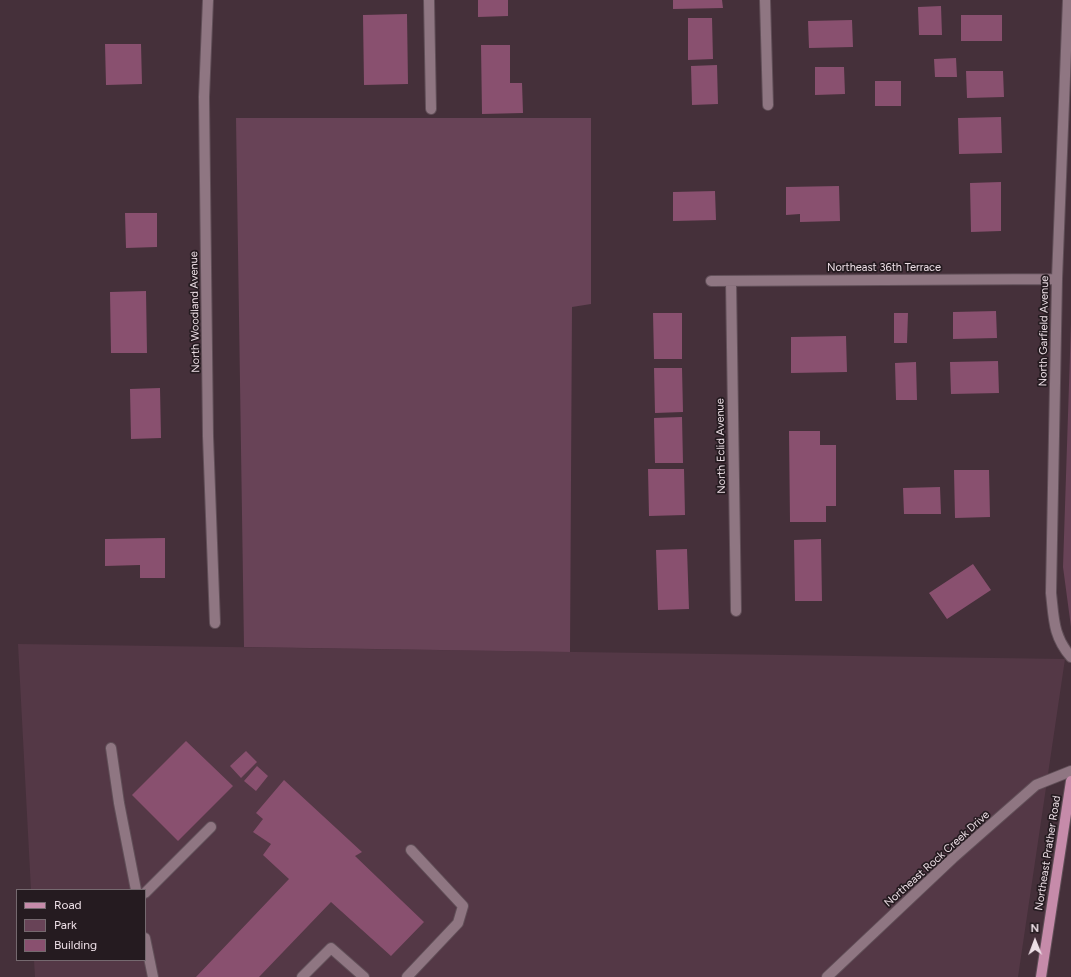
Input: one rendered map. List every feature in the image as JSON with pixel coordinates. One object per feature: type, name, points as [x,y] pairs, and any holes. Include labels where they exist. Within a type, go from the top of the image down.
[{"type":"main road","name":"Northeast Prather Road","points":[[1041,977],[1071,781]]},
{"type":"street","name":"North Woodland Avenue","points":[[208,0],[204,97],[208,436],[215,623]]},
{"type":"street","points":[[428,0],[431,109]]},
{"type":"street","points":[[766,0],[768,105]]},
{"type":"street","name":"North Garfield Avenue","points":[[1068,0],[1057,279],[1051,593],[1055,627],[1062,647],[1071,657]]},
{"type":"street","name":"Northeast 36th Terrace","points":[[711,281],[1057,279]]},
{"type":"street","name":"North Eclid Avenue","points":[[731,281],[736,611]]},
{"type":"street","points":[[111,748],[119,803],[136,889]]},
{"type":"street","name":"Northeast Rock Creek Drive","points":[[827,977],[953,858],[1036,785],[1071,771]]},
{"type":"street","points":[[146,892],[211,827]]},
{"type":"street","points":[[407,977],[458,923],[463,906],[411,850]]},
{"type":"street","points":[[146,943],[153,977]]},
{"type":"street","points":[[302,977],[331,948],[364,977]]},
{"type":"shaded area","points":[[18,644],[1065,659],[1018,977],[35,977],[34,961],[146,961],[146,889],[31,889]]},
{"type":"green space","points":[[236,118],[591,118],[591,304],[572,307],[570,652],[244,647]]},
{"type":"green space","points":[[1071,323],[1071,627],[1063,567]]},
{"type":"building","points":[[478,0],[508,0],[508,16],[478,17]]},
{"type":"building","points":[[673,0],[722,0],[723,8],[673,9]]},
{"type":"building","points":[[941,6],[942,35],[919,35],[918,7]]},
{"type":"building","points":[[407,14],[408,84],[364,85],[363,15]]},
{"type":"building","points":[[961,15],[1002,15],[1002,41],[961,41]]},
{"type":"building","points":[[688,18],[712,18],[713,59],[688,60]]},
{"type":"building","points":[[852,20],[853,47],[809,48],[808,21]]},
{"type":"building","points":[[105,44],[141,44],[142,84],[106,85]]},
{"type":"building","points":[[481,45],[510,45],[510,83],[522,83],[523,113],[482,114]]},
{"type":"building","points":[[956,58],[957,77],[935,77],[934,59]]},
{"type":"building","points":[[717,65],[718,104],[692,105],[691,66]]},
{"type":"building","points":[[815,67],[844,67],[845,94],[815,95]]},
{"type":"building","points":[[966,71],[1003,71],[1004,97],[967,98]]},
{"type":"building","points":[[875,81],[901,81],[901,106],[875,106]]},
{"type":"building","points":[[1001,117],[1002,153],[959,154],[958,118]]},
{"type":"building","points":[[1001,182],[1001,231],[971,232],[970,183]]},
{"type":"building","points":[[839,186],[840,221],[800,222],[800,214],[786,215],[786,187]]},
{"type":"building","points":[[715,191],[716,220],[673,221],[673,192]]},
{"type":"building","points":[[125,213],[157,213],[157,247],[126,248]]},
{"type":"building","points":[[146,291],[147,353],[111,353],[110,292]]},
{"type":"building","points":[[996,311],[997,338],[953,339],[953,312]]},
{"type":"building","points":[[653,313],[682,313],[682,359],[654,359]]},
{"type":"building","points":[[894,313],[908,313],[907,343],[894,343]]},
{"type":"building","points":[[846,336],[847,372],[791,373],[791,337]]},
{"type":"building","points":[[998,361],[999,393],[951,394],[950,362]]},
{"type":"building","points":[[916,362],[917,400],[896,400],[895,363]]},
{"type":"building","points":[[654,368],[682,368],[683,412],[655,413]]},
{"type":"building","points":[[160,388],[161,438],[131,439],[130,389]]},
{"type":"building","points":[[682,417],[683,463],[655,463],[654,418]]},
{"type":"building","points":[[789,431],[820,431],[820,445],[836,445],[836,506],[826,506],[826,522],[790,522]]},
{"type":"building","points":[[648,469],[684,469],[685,515],[649,516]]},
{"type":"building","points":[[954,470],[989,470],[990,517],[955,518]]},
{"type":"building","points":[[940,487],[941,514],[904,514],[903,488]]},
{"type":"building","points":[[165,538],[165,578],[140,578],[140,565],[105,566],[105,539]]},
{"type":"building","points":[[821,539],[822,601],[795,601],[794,540]]},
{"type":"building","points":[[687,549],[689,609],[658,610],[656,550]]},
{"type":"building","points":[[973,564],[991,590],[947,619],[929,593]]},
{"type":"building","points":[[186,741],[233,786],[178,841],[132,795]]},
{"type":"building","points":[[246,751],[257,762],[241,778],[230,766]]},
{"type":"building","points":[[257,766],[268,776],[256,791],[244,781]]},
{"type":"building","points":[[284,780],[362,852],[355,856],[424,922],[391,956],[331,902],[259,977],[196,977],[289,879],[263,855],[271,844],[253,832],[263,819],[256,813]]}]
